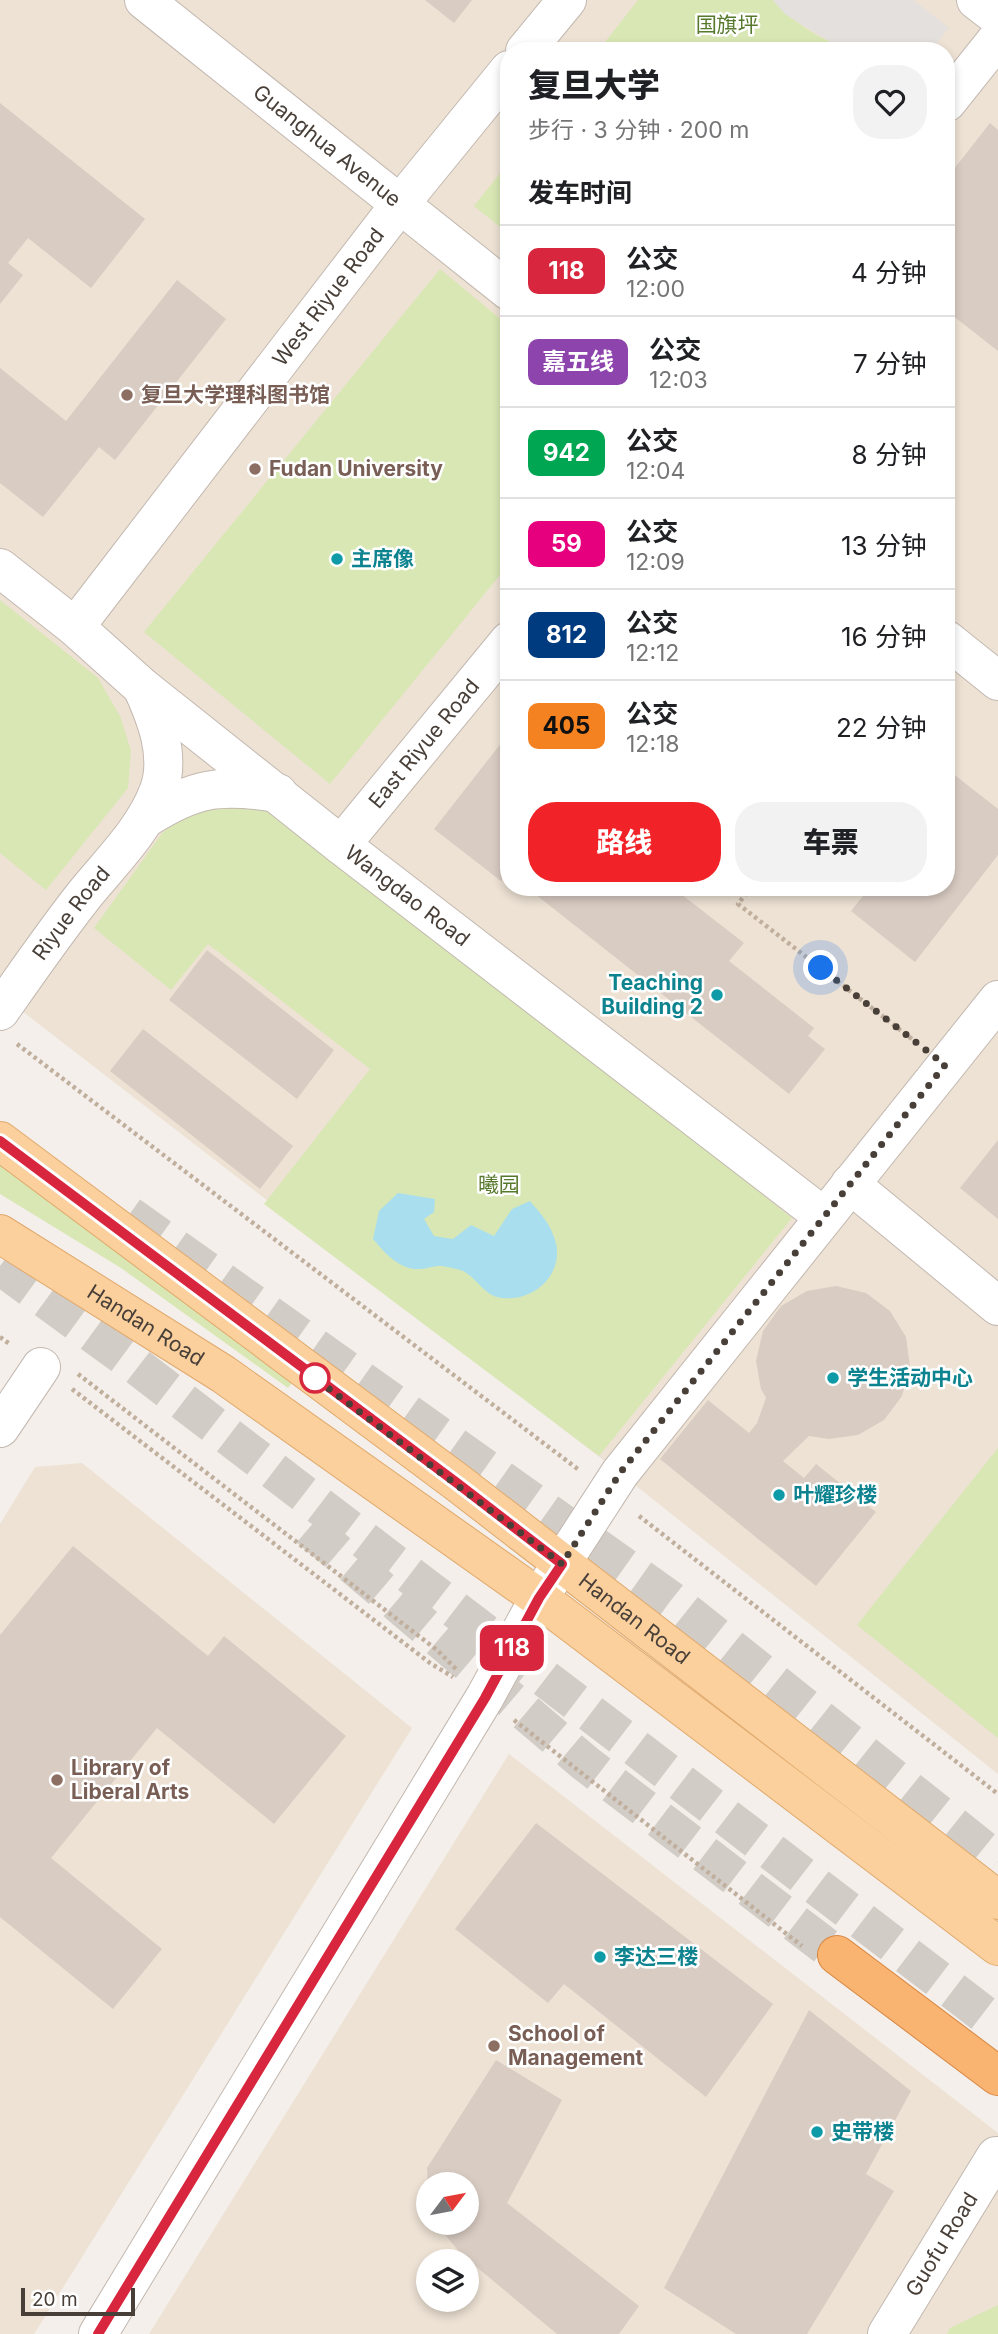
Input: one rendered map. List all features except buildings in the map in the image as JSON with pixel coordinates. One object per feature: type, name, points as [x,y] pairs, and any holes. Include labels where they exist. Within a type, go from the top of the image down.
[{"type":"highway","points":[[837,1955],[998,2076]]},
{"type":"main road","name":"Handan Road","points":[[0,1141],[457,1483],[998,1900]]},
{"type":"main road","name":"Handan Road","points":[[0,1234],[223,1374],[539,1598],[998,1946]]},
{"type":"street","name":"Guanghua Avenue","points":[[144,0],[500,284]]},
{"type":"street","points":[[532,42],[566,0]]},
{"type":"street","points":[[976,0],[998,18]]},
{"type":"street","points":[[955,92],[998,38]]},
{"type":"street","name":"West Riyue Road","points":[[75,627],[400,204],[500,81]]},
{"type":"street","name":"Wangdao Road","points":[[0,568],[75,627],[142,687],[341,845],[823,1216]]},
{"type":"street","points":[[955,646],[998,681]]},
{"type":"street","name":"East Riyue Road","points":[[341,845],[500,652]]},
{"type":"street","points":[[142,687],[156,718],[163,754],[159,788],[145,819]]},
{"type":"street","points":[[145,819],[174,800],[204,791],[240,787],[278,793]]},
{"type":"street","name":"Riyue Road","points":[[6,1025],[52,936],[145,819]]},
{"type":"street","points":[[98,2334],[485,1698],[539,1598],[620,1473],[945,1065],[996,1008]]},
{"type":"street","points":[[850,1184],[998,1306]]},
{"type":"street","points":[[0,1428],[41,1367]]},
{"type":"street","name":"Guofu Road","points":[[887,2334],[996,2156]]},
{"type":"path","points":[[744,896],[738,904],[945,1065]]},
{"type":"path","points":[[6,1025],[998,1794]]},
{"type":"path","points":[[41,1367],[76,1372],[437,1650],[485,1698]]},
{"type":"shaded area","name":"Fudan University","points":[[0,0],[998,0],[998,1774],[620,1473],[0,994]]},
{"type":"shaded area","points":[[773,0],[913,0],[949,28],[937,42],[830,42],[785,14]]},
{"type":"shaded area","points":[[82,1463],[412,1728],[34,2334],[0,2334],[0,1524],[35,1467]]},
{"type":"shaded area","points":[[509,1754],[998,2133],[998,2334],[149,2334]]},
{"type":"green space","name":"国旗坪","points":[[638,0],[773,0],[811,32],[832,42],[605,42]]},
{"type":"green space","points":[[500,173],[500,227],[474,206]]},
{"type":"green space","points":[[440,269],[500,319],[500,575],[330,784],[144,632]]},
{"type":"green space","points":[[0,600],[98,678],[120,716],[131,751],[128,788],[46,890],[0,853]]},
{"type":"green space","name":"曦园","points":[[225,803],[264,810],[299,827],[792,1218],[599,1456],[264,1204],[370,1069],[208,944],[171,990],[94,928],[163,832],[190,812]]},
{"type":"green space","points":[[0,1160],[292,1383],[288,1388],[121,1268],[0,1194]]},
{"type":"green space","points":[[998,1448],[998,1738],[857,1625]]},
{"type":"green space","points":[[998,2305],[998,2334],[947,2334],[950,2328]]},
{"type":"water","points":[[398,1193],[435,1199],[434,1212],[424,1219],[434,1236],[453,1239],[471,1225],[494,1236],[512,1209],[530,1201],[547,1222],[554,1237],[557,1250],[552,1272],[546,1282],[526,1295],[502,1298],[486,1291],[461,1270],[440,1266],[413,1269],[400,1264],[373,1239],[379,1211]]},
{"type":"tunnel","points":[[129,1215],[671,1600],[998,1861]]},
{"type":"tunnel","points":[[0,1266],[134,1364],[998,2025]]},
{"type":"tunnel","points":[[309,1528],[585,1763],[837,1955]]},
{"type":"bus line","name":"118","points":[[0,1141],[562,1564],[539,1598],[485,1698],[98,2334]]},
{"type":"place","name":"复旦大学理科图书馆","points":[[127,395]]},
{"type":"place","name":"Fudan University","points":[[255,469]]},
{"type":"place","name":"主席像","points":[[337,559]]},
{"type":"place","name":"Teaching Building 2","points":[[717,995]]},
{"type":"place","name":"学生活动中心","points":[[833,1378]]},
{"type":"place","name":"叶耀珍楼","points":[[779,1495]]},
{"type":"place","name":"Library of Liberal Arts","points":[[57,1780]]},
{"type":"place","name":"李达三楼","points":[[600,1957]]},
{"type":"place","name":"School of Management","points":[[494,2046]]},
{"type":"place","name":"史带楼","points":[[817,2132]]},
{"type":"route","points":[[315,1378],[312,1376],[562,1564],[620,1473],[945,1065],[821,968]]}]
